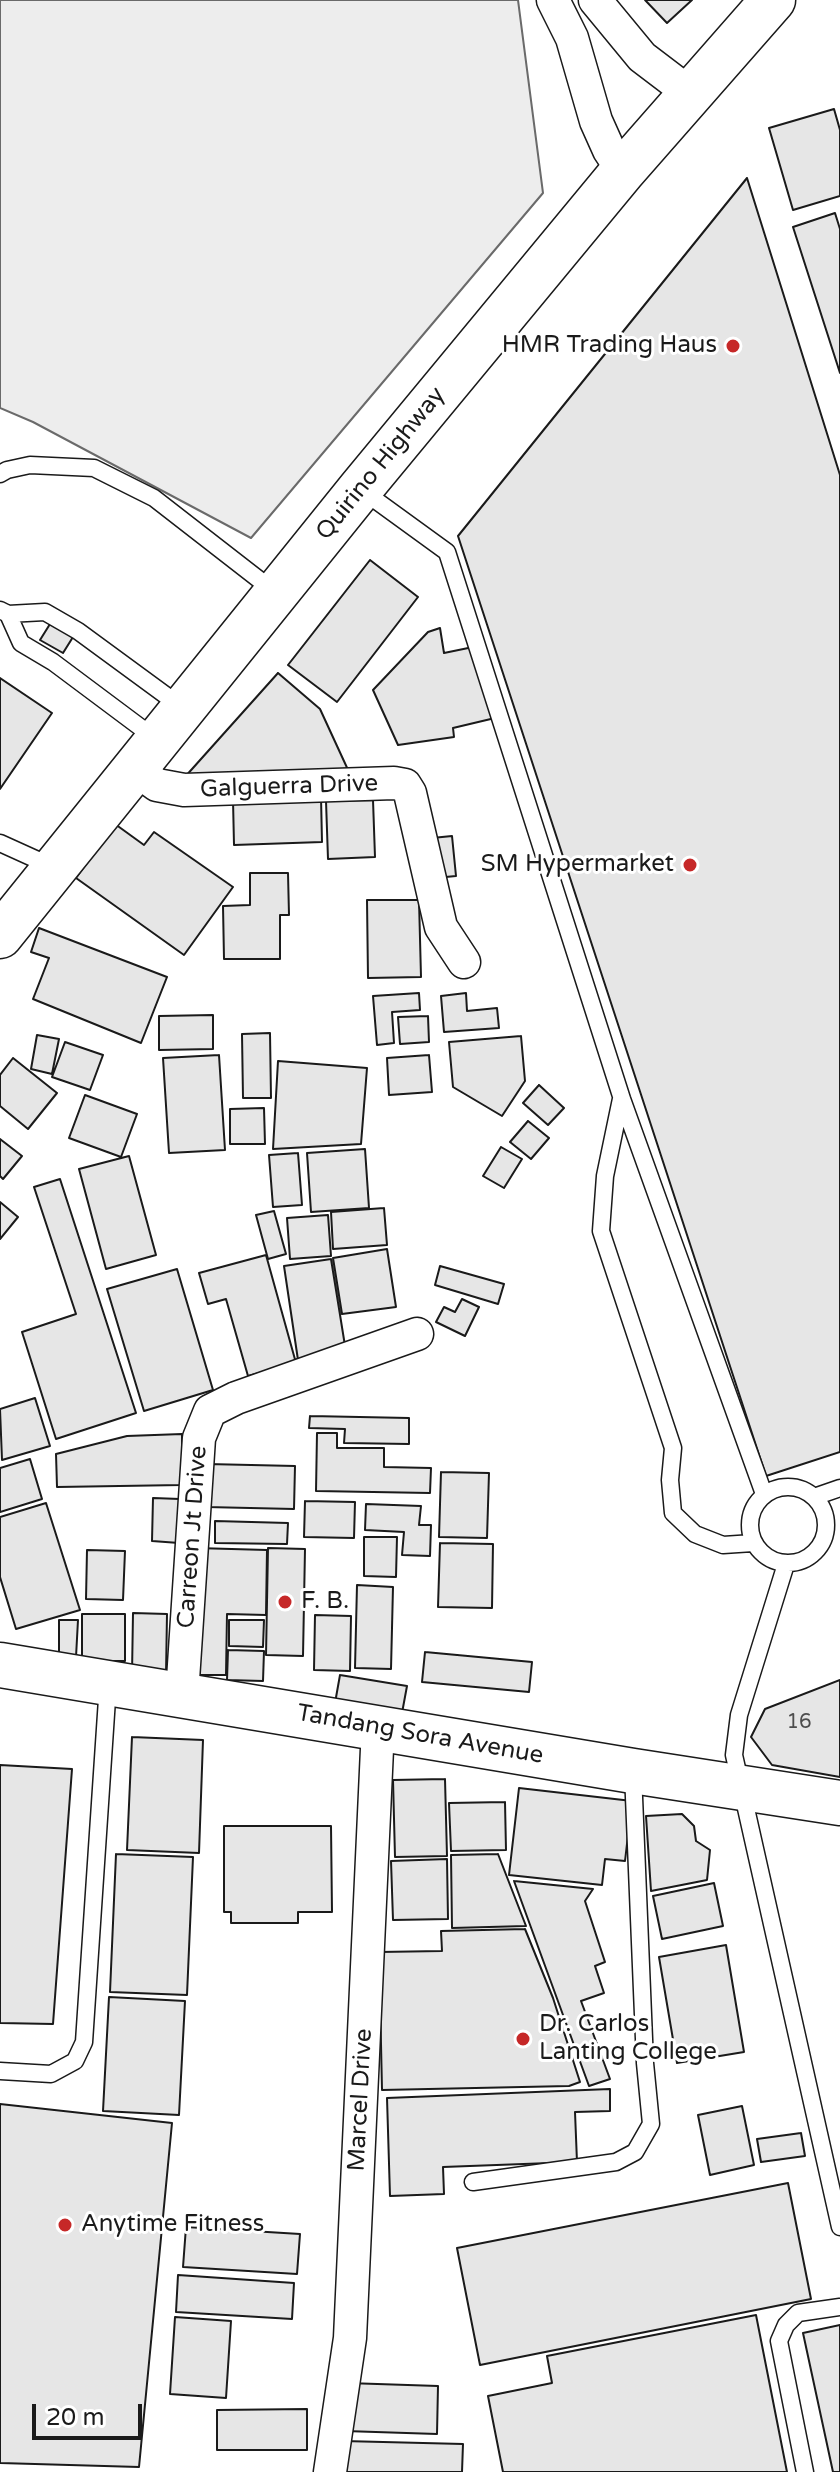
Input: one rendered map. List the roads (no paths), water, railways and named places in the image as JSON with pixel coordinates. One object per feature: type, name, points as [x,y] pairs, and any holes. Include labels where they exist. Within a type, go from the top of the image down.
[{"type":"main road","name":"Quirino Highway","points":[[0,936],[360,489],[623,171],[773,0]]},
{"type":"main road","name":"Tandang Sora Avenue","points":[[0,1665],[840,1803]]},
{"type":"street","points":[[595,0],[642,57],[692,95]]},
{"type":"street","points":[[555,1],[572,38],[596,121],[623,171]]},
{"type":"street","points":[[580,69],[623,37]]},
{"type":"street","name":"Galguerra Drive","points":[[158,739],[157,785],[184,790],[405,785],[410,793],[441,927],[464,962]]},
{"type":"street","name":"Carreon Jt Drive","points":[[182,1695],[199,1438],[210,1411],[236,1398],[417,1334]]},
{"type":"street","name":"Marcel Drive","points":[[330,2472],[350,2338],[378,1727]]},
{"type":"lane","points":[[0,474],[30,465],[94,468],[154,498],[276,593]]},
{"type":"lane","points":[[360,489],[447,552],[622,1099],[764,1494]]},
{"type":"lane","points":[[4,612],[45,612],[78,631],[158,739],[53,662],[21,643],[4,612]]},
{"type":"lane","points":[[0,843],[55,868]]},
{"type":"lane","points":[[622,1099],[605,1176],[601,1231],[673,1448],[670,1480],[673,1513],[695,1534],[723,1545],[753,1543]]},
{"type":"lane","points":[[790,1486],[803,1489],[814,1497],[823,1508],[827,1521],[821,1546],[800,1562],[786,1564],[773,1561],[761,1553],[753,1543],[750,1517],[764,1494],[790,1486]]},
{"type":"lane","points":[[814,1497],[840,1488]]},
{"type":"lane","points":[[786,1564],[739,1715],[734,1755],[840,2227]]},
{"type":"lane","points":[[0,2071],[51,2074],[75,2061],[84,2042],[108,1682]]},
{"type":"lane","points":[[473,2182],[616,2162],[635,2152],[651,2124],[633,1771]]},
{"type":"lane","points":[[805,2472],[779,2341],[786,2325],[798,2313],[840,2307]]},
{"type":"place","name":"HMR Trading Haus","points":[[733,346]]},
{"type":"place","name":"SM Hypermarket","points":[[690,865]]},
{"type":"place","name":"F. B.","points":[[285,1602]]},
{"type":"place","name":"Dr. Carlos Lanting College","points":[[523,2039]]},
{"type":"place","name":"Anytime Fitness","points":[[65,2225]]}]
